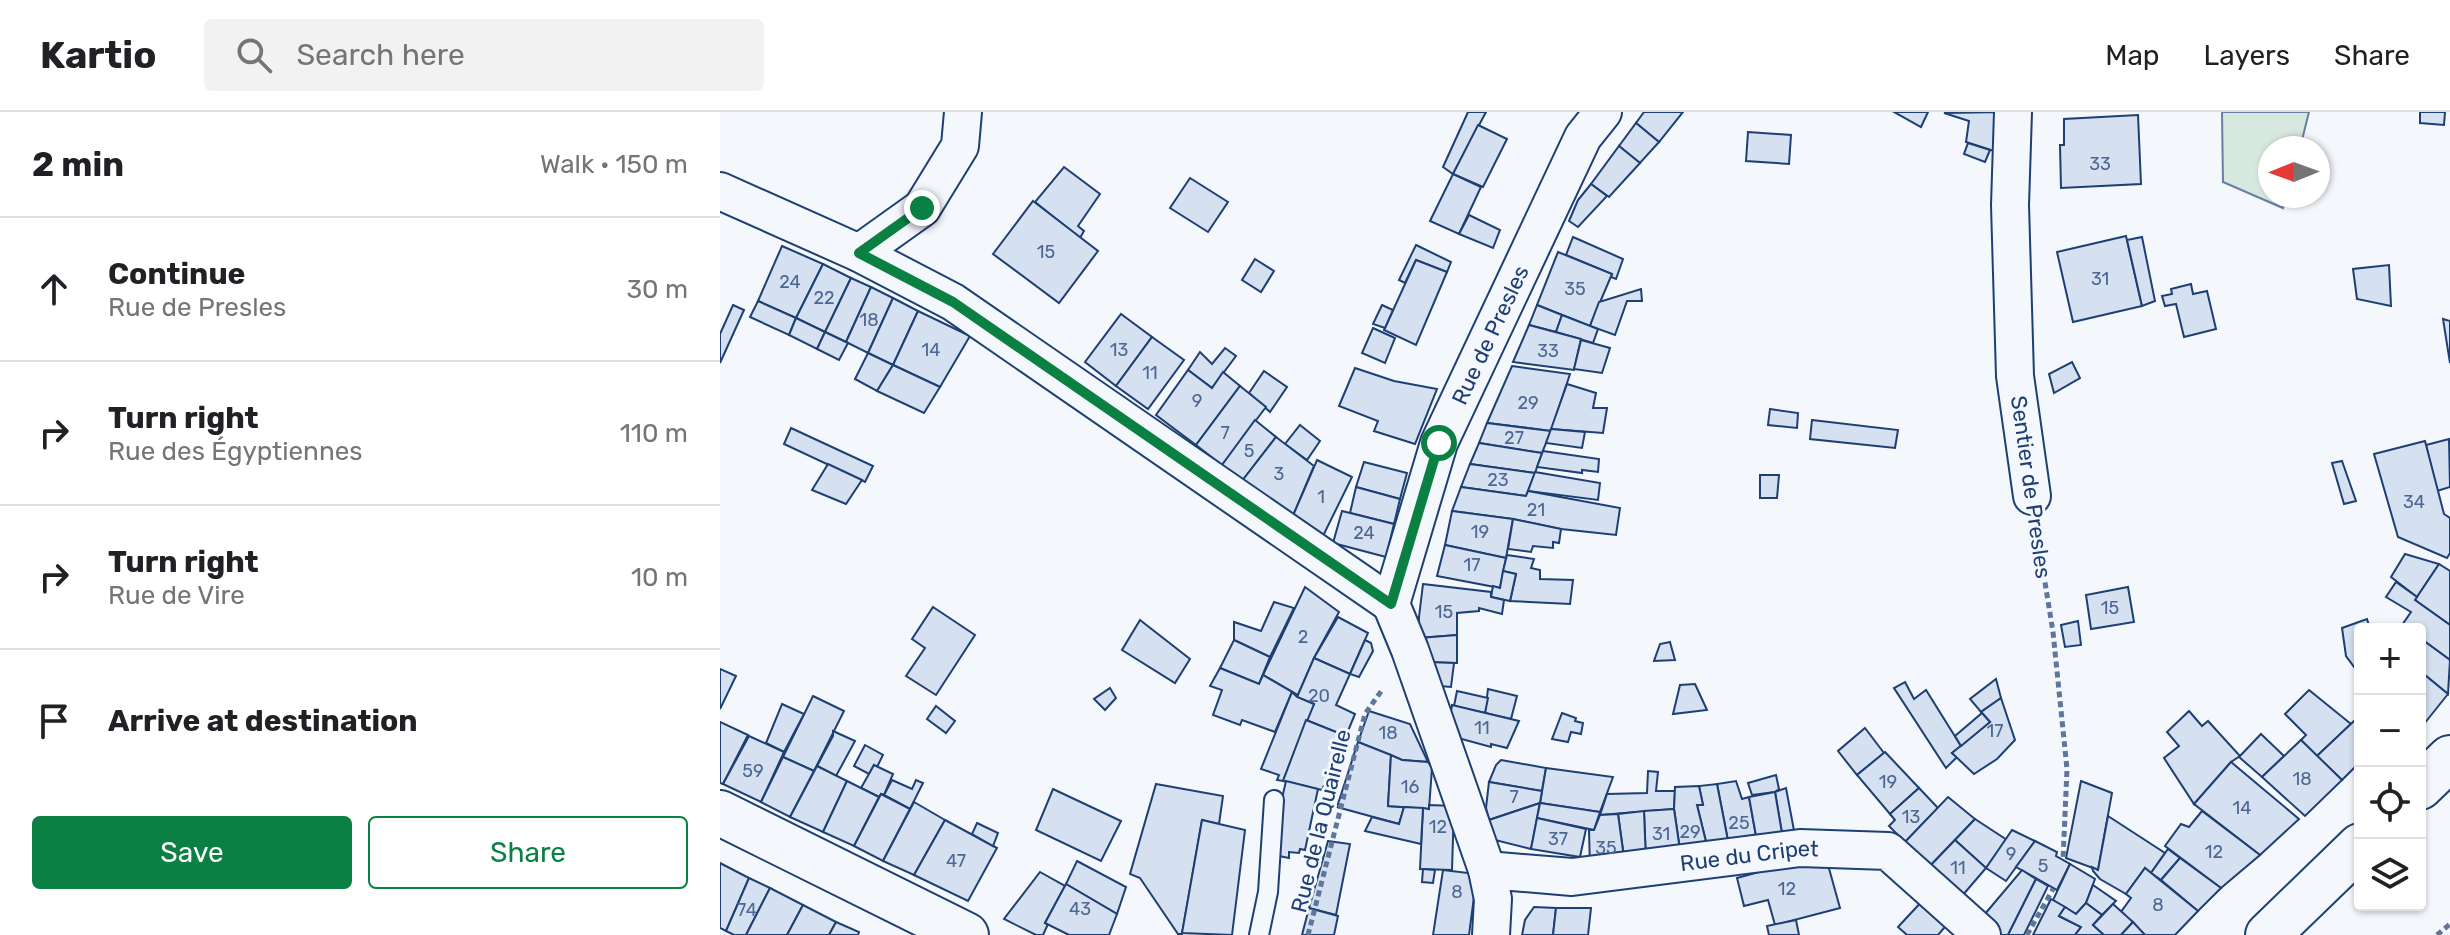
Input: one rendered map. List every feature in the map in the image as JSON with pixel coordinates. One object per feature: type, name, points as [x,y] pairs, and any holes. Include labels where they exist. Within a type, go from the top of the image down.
[{"type":"main road","points":[[2426,781],[2450,758]]},
{"type":"main road","points":[[720,813],[966,935]]},
{"type":"main road","points":[[2268,935],[2354,852]]},
{"type":"street","points":[[859,253],[922,208],[960,146],[963,112]]},
{"type":"street","name":"Rue de Presles","points":[[1391,604],[1439,443],[1583,137],[1603,112]]},
{"type":"street","name":"Sentier de Presles","points":[[2013,112],[2010,205],[2015,376],[2032,496]]},
{"type":"street","points":[[720,191],[859,253],[953,302],[1391,604],[1487,870],[1493,899],[1491,935]]},
{"type":"street","name":"Rue du Cripet","points":[[1487,870],[1572,877],[1800,848],[1888,851],[1982,935]]},
{"type":"lane","points":[[1259,935],[1268,892],[1274,800]]},
{"type":"path","name":"Sentier de Presles","points":[[2032,496],[2053,632],[2067,769],[2063,860]]},
{"type":"path","name":"Rue de la Quairelle","points":[[1308,935],[1365,714]]},
{"type":"path","points":[[2027,935],[2053,889]]},
{"type":"path","points":[[2437,935],[2450,924]]},
{"type":"shaded area","points":[[2222,112],[2309,112],[2303,136],[2258,136],[2258,197],[2223,182]]},
{"type":"building","points":[[1468,112],[1486,112],[1453,174],[1443,167]]},
{"type":"building","points":[[1644,112],[1683,112],[1659,142],[1636,123]]},
{"type":"building","points":[[1894,112],[1928,112],[1921,127]]},
{"type":"building","points":[[2003,112],[1997,152],[1966,142],[1969,121],[1944,113]]},
{"type":"building","points":[[2420,112],[2445,112],[2444,125],[2420,123]]},
{"type":"building","points":[[2138,115],[2141,184],[2061,188],[2060,145],[2064,145],[2064,119]]},
{"type":"building","points":[[1636,123],[1659,142],[1640,163],[1619,146]]},
{"type":"building","points":[[1478,125],[1507,139],[1483,187],[1453,174]]},
{"type":"building","points":[[1748,132],[1791,135],[1789,164],[1746,161]]},
{"type":"building","points":[[1968,143],[1990,150],[1985,162],[1964,154]]},
{"type":"building","points":[[1619,146],[1640,163],[1609,197],[1591,184]]},
{"type":"building","points":[[1064,167],[1100,194],[1078,226],[1084,231],[1080,238],[1035,202]]},
{"type":"building","points":[[1453,174],[1481,187],[1459,234],[1430,221]]},
{"type":"building","points":[[1190,178],[1228,202],[1208,232],[1170,208]]},
{"type":"building","points":[[1591,184],[1607,196],[1578,227],[1569,221],[1578,200]]},
{"type":"building","points":[[1033,201],[1098,251],[1059,303],[993,254]]},
{"type":"building","points":[[1469,215],[1500,230],[1493,248],[1459,234]]},
{"type":"building","points":[[2126,236],[2142,306],[2073,322],[2057,252]]},
{"type":"building","points":[[1573,237],[1623,259],[1616,279],[1611,277],[1612,274],[1566,255]]},
{"type":"building","points":[[2142,237],[2155,301],[2142,306],[2127,240]]},
{"type":"building","points":[[1416,245],[1451,262],[1447,272],[1416,260],[1405,283],[1399,280]]},
{"type":"building","points":[[782,246],[823,264],[796,318],[758,301]]},
{"type":"building","points":[[1558,252],[1612,274],[1590,326],[1537,305]]},
{"type":"building","points":[[1255,259],[1274,271],[1261,292],[1242,280]]},
{"type":"building","points":[[1416,260],[1447,272],[1416,345],[1384,330]]},
{"type":"building","points":[[823,264],[851,278],[825,332],[796,318]]},
{"type":"building","points":[[2389,265],[2391,306],[2357,299],[2353,269]]},
{"type":"building","points":[[851,278],[871,287],[846,342],[825,332]]},
{"type":"building","points":[[2191,284],[2193,294],[2207,291],[2216,329],[2184,337],[2176,304],[2165,306],[2162,296],[2172,294],[2171,289]]},
{"type":"building","points":[[871,287],[893,298],[868,353],[846,342]]},
{"type":"building","points":[[1641,289],[1642,301],[1627,301],[1615,335],[1590,326],[1599,302]]},
{"type":"building","points":[[893,298],[918,311],[893,365],[868,353]]},
{"type":"building","points":[[758,301],[796,318],[789,335],[750,317]]},
{"type":"building","points":[[733,305],[744,310],[720,363],[720,334]]},
{"type":"building","points":[[1382,305],[1393,310],[1385,328],[1373,324]]},
{"type":"building","points":[[1537,305],[1562,315],[1556,332],[1529,325]]},
{"type":"building","points":[[918,311],[970,336],[940,387],[893,365]]},
{"type":"building","points":[[1121,314],[1152,337],[1116,386],[1085,362]]},
{"type":"building","points":[[1562,315],[1598,329],[1593,343],[1556,332]]},
{"type":"building","points":[[796,318],[825,332],[817,349],[789,335]]},
{"type":"building","points":[[2443,319],[2450,321],[2450,363]]},
{"type":"building","points":[[1529,325],[1581,339],[1574,370],[1513,362]]},
{"type":"building","points":[[1373,328],[1395,338],[1385,363],[1362,353]]},
{"type":"building","points":[[825,332],[848,343],[839,360],[817,349]]},
{"type":"building","points":[[1152,337],[1184,360],[1148,409],[1116,386]]},
{"type":"building","points":[[1581,340],[1610,348],[1602,373],[1574,369]]},
{"type":"building","points":[[1225,348],[1236,356],[1212,388],[1188,370],[1200,352],[1212,364]]},
{"type":"building","points":[[868,353],[893,365],[877,391],[855,379]]},
{"type":"building","points":[[2072,362],[2080,378],[2054,393],[2049,374]]},
{"type":"building","points":[[893,365],[940,387],[924,413],[877,391]]},
{"type":"building","points":[[1512,366],[1570,374],[1551,431],[1487,423]]},
{"type":"building","points":[[1355,368],[1394,381],[1437,389],[1415,444],[1374,431],[1378,421],[1339,406]]},
{"type":"building","points":[[1188,370],[1212,388],[1223,372],[1240,386],[1196,445],[1156,415]]},
{"type":"building","points":[[1264,371],[1287,387],[1270,412],[1249,393]]},
{"type":"building","points":[[1567,384],[1596,393],[1593,408],[1607,408],[1603,433],[1551,429]]},
{"type":"building","points":[[1240,386],[1266,407],[1222,465],[1196,445]]},
{"type":"building","points":[[1770,409],[1798,413],[1797,428],[1768,425]]},
{"type":"building","points":[[1255,420],[1276,437],[1242,481],[1222,465]]},
{"type":"building","points":[[1812,420],[1898,430],[1895,448],[1810,439]]},
{"type":"building","points":[[1487,423],[1551,431],[1542,453],[1479,443]]},
{"type":"building","points":[[1300,425],[1320,441],[1307,460],[1285,444]]},
{"type":"building","points":[[791,428],[873,466],[865,482],[784,444]]},
{"type":"building","points":[[1551,429],[1585,432],[1582,448],[1546,443]]},
{"type":"building","points":[[1276,437],[1314,466],[1292,518],[1242,481]]},
{"type":"building","points":[[2449,439],[2450,487],[2437,491],[2426,445]]},
{"type":"building","points":[[2425,441],[2444,514],[2450,518],[2450,553],[2447,558],[2398,537],[2374,454]]},
{"type":"building","points":[[1479,443],[1542,453],[1535,473],[1470,464]]},
{"type":"building","points":[[1543,451],[1599,459],[1598,472],[1537,467]]},
{"type":"building","points":[[1317,460],[1352,477],[1321,540],[1292,518]]},
{"type":"building","points":[[2342,461],[2356,501],[2344,504],[2332,463]]},
{"type":"building","points":[[1364,462],[1407,473],[1400,499],[1356,487]]},
{"type":"building","points":[[828,464],[862,480],[846,504],[812,490]]},
{"type":"building","points":[[1470,464],[1535,473],[1526,496],[1461,487]]},
{"type":"building","points":[[1535,472],[1600,483],[1598,500],[1528,491]]},
{"type":"building","points":[[1760,475],[1779,475],[1777,498],[1760,498]]},
{"type":"building","points":[[1356,487],[1400,499],[1394,524],[1350,513]]},
{"type":"building","points":[[1461,487],[1526,496],[1528,491],[1620,508],[1616,535],[1452,511]]},
{"type":"building","points":[[1342,511],[1394,524],[1386,557],[1333,543]]},
{"type":"building","points":[[1452,511],[1513,519],[1506,558],[1445,545]]},
{"type":"building","points":[[1513,519],[1561,529],[1559,543],[1553,542],[1553,548],[1533,546],[1531,552],[1508,549]]},
{"type":"building","points":[[1445,545],[1506,558],[1500,588],[1437,576]]},
{"type":"building","points":[[2405,554],[2439,564],[2417,597],[2391,577]]},
{"type":"building","points":[[1507,555],[1534,559],[1531,568],[1540,570],[1540,579],[1573,580],[1570,604],[1510,601],[1516,574],[1503,571]]},
{"type":"building","points":[[2439,564],[2450,571],[2450,625],[2415,600]]},
{"type":"building","points":[[1503,571],[1516,574],[1510,601],[1491,597],[1493,586],[1500,588]]},
{"type":"building","points":[[2396,582],[2450,625],[2450,660],[2426,642],[2426,623],[2403,623],[2411,612],[2386,597]]},
{"type":"building","points":[[1423,584],[1491,592],[1491,597],[1504,600],[1502,614],[1479,608],[1479,611],[1457,613],[1457,635],[1419,638]]},
{"type":"building","points":[[1305,587],[1339,612],[1298,695],[1263,675]]},
{"type":"building","points":[[2128,587],[2134,622],[2091,629],[2086,595]]},
{"type":"building","points":[[1274,602],[1294,608],[1270,657],[1234,640],[1234,622],[1261,631]]},
{"type":"building","points":[[933,607],[975,635],[936,695],[906,676],[925,648],[912,639]]},
{"type":"building","points":[[1338,617],[1368,633],[1350,674],[1314,658]]},
{"type":"building","points":[[1140,620],[1190,659],[1175,683],[1122,650]]},
{"type":"building","points":[[2078,621],[2081,645],[2065,647],[2061,625]]},
{"type":"building","points":[[2354,624],[2354,667],[2346,656],[2342,628]]},
{"type":"building","points":[[1457,635],[1457,663],[1419,662],[1419,638]]},
{"type":"building","points":[[1234,640],[1270,657],[1259,684],[1220,668]]},
{"type":"building","points":[[1365,640],[1371,643],[1373,651],[1359,677],[1350,674]]},
{"type":"building","points":[[1670,642],[1675,660],[1654,661],[1660,644]]},
{"type":"building","points":[[2426,642],[2450,660],[2448,694],[2426,676]]},
{"type":"building","points":[[1314,658],[1350,674],[1336,705],[1355,714],[1346,736],[1306,720],[1314,704],[1297,697]]},
{"type":"building","points":[[1428,662],[1454,663],[1451,687],[1428,685]]},
{"type":"building","points":[[1220,668],[1259,684],[1263,675],[1292,692],[1275,732],[1242,720],[1240,725],[1213,715],[1222,690],[1210,686]]},
{"type":"building","points":[[720,669],[736,676],[720,709]]},
{"type":"building","points":[[2426,676],[2448,694],[2426,722]]},
{"type":"building","points":[[1996,679],[2001,698],[1981,712],[1970,699]]},
{"type":"building","points":[[1905,682],[1914,699],[1926,690],[1961,746],[1952,753],[1957,757],[1946,768],[1894,688]]},
{"type":"building","points":[[1695,684],[1707,710],[1673,714],[1680,685]]},
{"type":"building","points":[[1110,688],[1116,698],[1105,710],[1094,699]]},
{"type":"building","points":[[1488,689],[1517,696],[1511,719],[1485,713]]},
{"type":"building","points":[[2309,690],[2351,724],[2317,756],[2301,740],[2306,735],[2285,714]]},
{"type":"building","points":[[1457,691],[1488,698],[1485,713],[1454,706]]},
{"type":"building","points":[[1292,692],[1314,704],[1283,781],[1277,780],[1279,775],[1261,769]]},
{"type":"building","points":[[813,696],[844,711],[814,771],[783,757]]},
{"type":"building","points":[[2001,698],[2015,740],[1997,759],[1974,774],[1952,753],[1990,722],[1981,712]]},
{"type":"building","points":[[782,704],[804,714],[784,752],[766,743]]},
{"type":"building","points":[[1452,705],[1519,721],[1507,748],[1491,744],[1491,747],[1447,735]]},
{"type":"building","points":[[936,706],[955,721],[946,733],[927,719]]},
{"type":"building","points":[[1369,711],[1410,724],[1428,762],[1402,760],[1358,742]]},
{"type":"building","points":[[2189,711],[2202,726],[2208,721],[2240,756],[2194,804],[2164,758],[2179,746],[2167,732]]},
{"type":"building","points":[[1562,713],[1583,723],[1581,734],[1571,732],[1568,742],[1552,739]]},
{"type":"building","points":[[1982,713],[1990,722],[1961,746],[1955,736]]},
{"type":"building","points":[[1306,720],[1346,736],[1322,790],[1283,781]]},
{"type":"building","points":[[2354,721],[2354,768],[2342,780],[2317,756]]},
{"type":"building","points":[[720,722],[748,735],[723,784],[720,783]]},
{"type":"building","points":[[1865,728],[1884,753],[1857,775],[1838,751]]},
{"type":"building","points":[[833,731],[855,741],[836,776],[817,766]]},
{"type":"building","points":[[2261,734],[2284,756],[2262,777],[2239,757]]},
{"type":"building","points":[[749,736],[784,752],[761,802],[723,784]]},
{"type":"building","points":[[2301,740],[2342,780],[2305,816],[2262,777]]},
{"type":"building","points":[[1358,742],[1391,755],[1388,806],[1404,807],[1399,824],[1337,807]]},
{"type":"building","points":[[865,745],[883,755],[869,774],[854,766]]},
{"type":"building","points":[[1885,752],[1919,788],[1890,814],[1857,775]]},
{"type":"building","points":[[1391,755],[1402,760],[1428,762],[1432,768],[1429,809],[1388,806]]},
{"type":"building","points":[[783,757],[814,771],[790,817],[761,802]]},
{"type":"building","points":[[1501,760],[1546,768],[1542,791],[1489,782]]},
{"type":"building","points":[[2231,762],[2299,819],[2260,855],[2194,804]]},
{"type":"building","points":[[874,765],[893,774],[884,795],[879,797],[861,788]]},
{"type":"building","points":[[817,766],[847,781],[823,832],[790,817]]},
{"type":"building","points":[[1546,768],[1613,777],[1600,812],[1540,803]]},
{"type":"building","points":[[1648,771],[1658,772],[1656,791],[1675,791],[1674,809],[1600,815],[1607,794],[1647,793]]},
{"type":"building","points":[[1776,775],[1779,789],[1752,795],[1748,783]]},
{"type":"building","points":[[892,780],[912,789],[916,780],[923,783],[910,809],[884,795]]},
{"type":"building","points":[[847,781],[879,797],[854,846],[823,832]]},
{"type":"building","points":[[1286,781],[1318,789],[1305,850],[1289,852],[1289,858],[1274,855],[1277,820]]},
{"type":"building","points":[[1736,781],[1742,799],[1749,797],[1758,847],[1730,851],[1717,784]]},
{"type":"building","points":[[2081,781],[2112,793],[2098,870],[2066,858]]},
{"type":"building","points":[[1489,782],[1542,791],[1540,803],[1489,820],[1486,808]]},
{"type":"building","points":[[1156,784],[1223,796],[1219,824],[1202,820],[1182,934],[1178,934],[1140,878],[1130,874]]},
{"type":"building","points":[[1717,784],[1730,851],[1709,854],[1697,805],[1703,805],[1699,786]]},
{"type":"building","points":[[1699,786],[1703,805],[1697,805],[1709,854],[1681,857],[1674,809],[1675,787]]},
{"type":"building","points":[[1786,788],[1796,841],[1784,845],[1775,792]]},
{"type":"building","points":[[1919,788],[1938,808],[1905,842],[1889,826],[1895,820],[1890,814]]},
{"type":"building","points":[[1053,789],[1121,821],[1101,861],[1036,830]]},
{"type":"building","points":[[1775,792],[1784,845],[1758,847],[1749,797]]},
{"type":"building","points":[[881,794],[910,809],[883,861],[854,846]]},
{"type":"building","points":[[1948,797],[1975,819],[1929,867],[1905,842]]},
{"type":"building","points":[[914,802],[945,820],[914,875],[883,861]]},
{"type":"building","points":[[1540,803],[1531,849],[1495,840],[1489,820]]},
{"type":"building","points":[[1540,803],[1600,812],[1594,830],[1537,818]]},
{"type":"building","points":[[1429,805],[1454,806],[1452,870],[1420,869],[1423,808],[1429,809]]},
{"type":"building","points":[[1404,807],[1423,808],[1421,844],[1365,831],[1372,817],[1399,824]]},
{"type":"building","points":[[1674,809],[1681,857],[1646,862],[1644,811]]},
{"type":"building","points":[[1644,811],[1646,862],[1625,865],[1618,814]]},
{"type":"building","points":[[2202,811],[2260,855],[2221,888],[2165,846],[2181,824],[2189,827]]},
{"type":"building","points":[[1618,814],[1625,865],[1590,868],[1589,830],[1594,830],[1600,815]]},
{"type":"building","points":[[2108,816],[2165,853],[2151,873],[2145,868],[2126,894],[2100,879],[2092,867],[2098,870]]},
{"type":"building","points":[[1537,818],[1586,829],[1580,857],[1531,849]]},
{"type":"building","points":[[1975,819],[2007,840],[1986,868],[1955,840]]},
{"type":"building","points":[[945,820],[997,848],[968,901],[914,875]]},
{"type":"building","points":[[1202,820],[1245,830],[1232,935],[1182,933]]},
{"type":"building","points":[[977,823],[998,833],[993,846],[972,834]]},
{"type":"building","points":[[2012,830],[2035,841],[2006,881],[1986,868]]},
{"type":"building","points":[[1955,840],[1986,868],[1962,896],[1929,867]]},
{"type":"building","points":[[1328,841],[1350,844],[1336,915],[1309,908]]},
{"type":"building","points":[[2035,841],[2057,852],[2056,856],[2070,864],[2057,890],[2016,867]]},
{"type":"building","points":[[2168,849],[2180,858],[2161,880],[2151,873]]},
{"type":"building","points":[[1825,854],[1840,908],[1775,925],[1768,900],[1744,906],[1737,878]]},
{"type":"building","points":[[2180,858],[2221,888],[2198,911],[2161,880]]},
{"type":"building","points":[[1077,861],[1126,887],[1117,914],[1066,884]]},
{"type":"building","points":[[720,863],[749,878],[726,931],[720,928]]},
{"type":"building","points":[[2070,864],[2095,879],[2086,903],[2076,914],[2053,900]]},
{"type":"building","points":[[2145,868],[2198,911],[2175,935],[2145,935],[2121,912],[2131,898],[2126,894]]},
{"type":"building","points":[[1423,869],[1435,870],[1433,883],[1422,882]]},
{"type":"building","points":[[1443,870],[1477,874],[1469,935],[1433,935]]},
{"type":"building","points":[[2022,870],[2036,879],[2008,935],[1995,935],[1979,921]]},
{"type":"building","points":[[1040,872],[1065,886],[1045,923],[1048,924],[1043,935],[1036,935],[1004,919]]},
{"type":"building","points":[[749,878],[770,888],[746,935],[734,935],[726,931]]},
{"type":"building","points":[[2036,879],[2048,886],[2024,935],[2008,935]]},
{"type":"building","points":[[1066,884],[1117,914],[1109,935],[1069,935],[1045,923]]},
{"type":"building","points":[[2093,885],[2116,901],[2102,915],[2086,903]]},
{"type":"building","points":[[770,888],[803,905],[787,935],[746,935]]},
{"type":"building","points":[[1925,898],[1951,920],[1938,935],[1907,935],[1898,927]]},
{"type":"building","points":[[2051,899],[2065,907],[2059,916],[2081,927],[2075,935],[2033,935]]},
{"type":"building","points":[[2086,903],[2102,915],[2093,925],[2104,935],[2075,935],[2081,927],[2059,916],[2065,907],[2076,914]]},
{"type":"building","points":[[2113,904],[2133,922],[2121,935],[2104,935],[2093,925]]},
{"type":"building","points":[[803,905],[836,922],[829,935],[787,935]]},
{"type":"building","points":[[1534,907],[1556,908],[1553,935],[1522,935],[1525,920]]},
{"type":"building","points":[[1309,908],[1338,916],[1334,935],[1302,935]]},
{"type":"building","points":[[1556,908],[1591,908],[1588,935],[1553,935]]},
{"type":"building","points":[[1796,920],[1799,935],[1769,935],[1767,926]]},
{"type":"building","points":[[836,922],[859,932],[858,935],[829,935]]},
{"type":"building","points":[[2133,922],[2145,935],[2121,935]]},
{"type":"route","points":[[922,208],[859,253],[953,302],[1391,604],[1439,443]]}]
